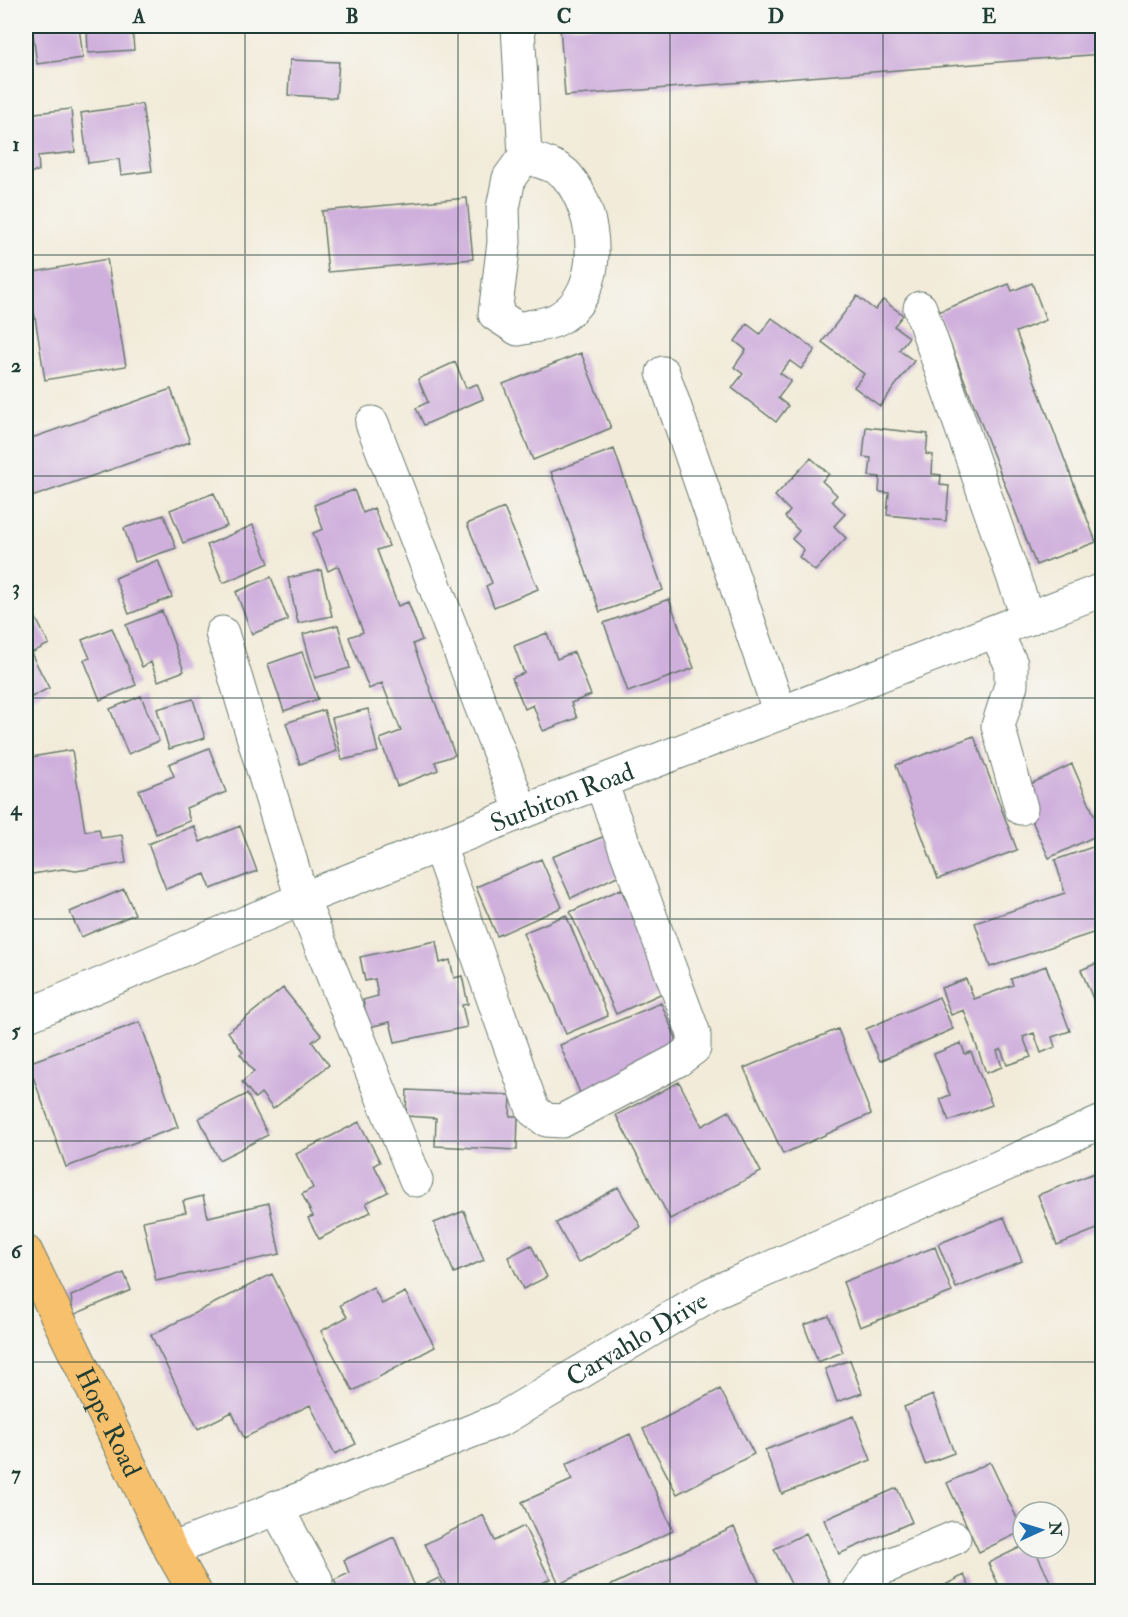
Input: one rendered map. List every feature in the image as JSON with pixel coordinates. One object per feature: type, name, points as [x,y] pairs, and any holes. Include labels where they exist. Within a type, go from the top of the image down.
[{"type":"main road","name":"Hope Road","points":[[26,1252],[171,1550],[195,1592]]},
{"type":"street","points":[[518,26],[525,156],[509,178],[503,208],[504,242],[495,314],[518,329],[558,319],[584,293],[592,258],[588,212],[566,174],[525,156]]},
{"type":"street","points":[[920,308],[1028,619]]},
{"type":"street","points":[[663,373],[780,713]]},
{"type":"street","points":[[372,423],[522,812]]},
{"type":"street","name":"Surbiton Road","points":[[26,1016],[302,900],[522,812],[1102,590]]},
{"type":"street","points":[[995,631],[1011,664],[1011,685],[998,726],[1021,808]]},
{"type":"street","points":[[222,633],[302,900],[416,1180]]},
{"type":"street","points":[[439,846],[533,1110],[546,1120],[562,1121],[678,1060],[694,1048],[694,1034],[601,783]]},
{"type":"street","name":"Carvahlo Drive","points":[[171,1550],[502,1419],[711,1294],[1102,1122]]},
{"type":"street","points":[[276,1507],[316,1580]]},
{"type":"street","points":[[859,1592],[873,1572],[954,1538]]},
{"type":"building","points":[[32,26],[79,26],[83,58],[37,64]]},
{"type":"building","points":[[87,26],[132,26],[134,50],[88,53]]},
{"type":"building","points":[[560,26],[1102,26],[1102,54],[565,96]]},
{"type":"building","points":[[290,60],[339,62],[336,98],[288,95]]},
{"type":"building","points":[[142,104],[152,171],[121,175],[119,159],[88,163],[81,113]]},
{"type":"building","points":[[71,109],[75,152],[38,156],[39,171],[26,173],[26,114]]},
{"type":"building","points":[[467,198],[473,259],[328,272],[322,211]]},
{"type":"building","points":[[107,259],[126,366],[45,380],[28,273]]},
{"type":"building","points":[[1032,283],[1046,320],[1016,332],[1096,542],[1036,565],[938,312],[1009,284],[1012,291]]},
{"type":"building","points":[[857,296],[875,310],[883,300],[903,315],[894,326],[909,337],[899,350],[914,361],[880,406],[854,387],[864,374],[822,342]]},
{"type":"building","points":[[772,318],[815,350],[801,369],[790,361],[780,373],[791,381],[778,398],[788,406],[776,422],[732,388],[743,374],[734,367],[746,350],[735,341],[747,324],[760,334]]},
{"type":"building","points":[[581,353],[611,428],[533,460],[503,384]]},
{"type":"building","points":[[455,362],[466,388],[477,384],[483,399],[424,425],[416,408],[428,402],[418,379]]},
{"type":"building","points":[[171,389],[190,442],[26,499],[26,440]]},
{"type":"building","points":[[866,427],[928,434],[926,454],[933,455],[932,474],[941,475],[940,485],[949,486],[946,521],[887,515],[889,493],[879,492],[880,477],[869,476],[871,458],[863,457]]},
{"type":"building","points":[[614,449],[663,590],[600,612],[551,472]]},
{"type":"building","points":[[811,458],[829,474],[822,481],[837,495],[832,501],[845,514],[834,526],[846,538],[815,571],[799,557],[804,550],[792,539],[799,531],[785,517],[790,511],[775,496]]},
{"type":"building","points":[[354,490],[363,513],[374,508],[389,546],[377,550],[398,606],[408,602],[422,640],[413,644],[455,755],[435,762],[438,770],[397,786],[380,739],[401,731],[382,683],[369,689],[349,637],[363,632],[338,566],[328,571],[313,533],[323,529],[314,505]]},
{"type":"building","points":[[214,493],[227,526],[183,543],[170,510]]},
{"type":"building","points":[[504,508],[538,589],[494,607],[486,586],[492,583],[467,524]]},
{"type":"building","points":[[164,515],[176,548],[135,562],[124,528]]},
{"type":"building","points":[[253,525],[269,563],[223,583],[207,545]]},
{"type":"building","points":[[158,560],[172,597],[129,614],[115,578]]},
{"type":"building","points":[[321,570],[332,616],[298,623],[288,578]]},
{"type":"building","points":[[271,577],[288,620],[252,634],[236,592]]},
{"type":"building","points":[[669,599],[694,668],[628,692],[604,623]]},
{"type":"building","points":[[29,605],[49,644],[31,653],[49,688],[26,700],[26,606]]},
{"type":"building","points":[[162,611],[184,671],[158,681],[151,662],[142,667],[126,625]]},
{"type":"building","points":[[338,625],[350,668],[315,678],[303,634]]},
{"type":"building","points":[[112,628],[136,685],[100,700],[84,660],[90,658],[82,640]]},
{"type":"building","points":[[547,633],[557,659],[574,652],[591,695],[571,703],[577,718],[543,731],[533,705],[525,709],[512,678],[524,673],[514,646]]},
{"type":"building","points":[[302,652],[318,699],[284,711],[268,664]]},
{"type":"building","points":[[141,696],[159,741],[128,754],[110,709]]},
{"type":"building","points":[[193,699],[205,738],[169,749],[157,709]]},
{"type":"building","points":[[368,709],[378,752],[342,760],[332,718]]},
{"type":"building","points":[[324,710],[337,751],[300,764],[286,723]]},
{"type":"building","points":[[974,736],[1017,850],[938,879],[896,765]]},
{"type":"building","points":[[209,748],[226,792],[186,808],[190,821],[156,834],[139,790],[174,776],[169,764]]},
{"type":"building","points":[[72,750],[85,831],[99,829],[101,838],[122,835],[126,863],[76,871],[63,869],[26,875],[26,758]]},
{"type":"building","points":[[1072,764],[1102,833],[1049,858],[1018,790]]},
{"type":"building","points":[[194,826],[200,842],[240,826],[257,871],[211,889],[205,874],[166,889],[148,844]]},
{"type":"building","points":[[610,834],[628,871],[571,898],[552,857]]},
{"type":"building","points":[[1101,844],[1102,930],[990,967],[975,923],[1065,893],[1055,860]]},
{"type":"building","points":[[541,859],[562,907],[497,936],[476,887]]},
{"type":"building","points":[[124,889],[135,914],[81,937],[70,912]]},
{"type":"building","points":[[621,889],[667,991],[616,1014],[570,912]]},
{"type":"building","points":[[566,915],[608,1016],[566,1034],[523,933]]},
{"type":"building","points":[[436,941],[440,963],[450,960],[454,978],[462,976],[468,1004],[462,1005],[467,1027],[395,1042],[390,1022],[369,1027],[363,1000],[378,996],[375,979],[365,981],[360,957]]},
{"type":"building","points":[[1102,961],[1102,1011],[1099,1013],[1081,970]]},
{"type":"building","points":[[1046,966],[1070,1031],[1052,1037],[1055,1047],[1041,1053],[1034,1033],[1023,1037],[1031,1057],[1007,1065],[1001,1049],[997,1051],[1002,1067],[986,1073],[964,1010],[951,1015],[941,988],[966,979],[974,999],[1013,985],[1011,979]]},
{"type":"building","points":[[283,988],[321,1035],[312,1042],[329,1065],[273,1109],[261,1093],[255,1098],[242,1082],[254,1072],[240,1054],[243,1052],[228,1032]]},
{"type":"building","points":[[939,997],[953,1029],[880,1061],[866,1029]]},
{"type":"building","points":[[661,1003],[681,1050],[580,1093],[560,1045]]},
{"type":"building","points":[[140,1022],[178,1127],[66,1167],[28,1063]]},
{"type":"building","points":[[838,1029],[871,1114],[783,1154],[744,1068]]},
{"type":"building","points":[[961,1043],[965,1054],[971,1052],[992,1105],[949,1121],[940,1099],[950,1095],[934,1054]]},
{"type":"building","points":[[679,1082],[702,1126],[729,1111],[761,1172],[670,1219],[616,1115]]},
{"type":"building","points":[[407,1090],[511,1095],[510,1116],[518,1116],[517,1150],[435,1146],[436,1118],[406,1116]]},
{"type":"building","points":[[247,1094],[268,1135],[219,1160],[199,1118]]},
{"type":"building","points":[[359,1122],[380,1162],[374,1165],[388,1192],[366,1203],[371,1212],[319,1239],[308,1218],[313,1216],[302,1194],[313,1188],[296,1154]]},
{"type":"building","points":[[1102,1170],[1102,1227],[1057,1245],[1038,1195]]},
{"type":"building","points":[[618,1187],[641,1227],[578,1263],[556,1223]]},
{"type":"building","points":[[203,1196],[208,1217],[269,1203],[280,1254],[156,1281],[143,1221],[186,1212],[183,1201]]},
{"type":"building","points":[[464,1211],[484,1260],[454,1273],[434,1223]]},
{"type":"building","points":[[1004,1217],[1022,1261],[956,1288],[938,1244]]},
{"type":"building","points":[[531,1245],[547,1277],[523,1289],[508,1257]]},
{"type":"building","points":[[935,1247],[952,1292],[860,1327],[843,1282]]},
{"type":"building","points":[[124,1273],[131,1290],[73,1315],[71,1296]]},
{"type":"building","points":[[272,1274],[356,1444],[335,1454],[310,1405],[244,1438],[232,1412],[198,1429],[151,1335]]},
{"type":"building","points":[[373,1287],[382,1304],[405,1292],[435,1347],[353,1391],[321,1331],[347,1317],[340,1305]]},
{"type":"building","points":[[829,1316],[843,1352],[818,1362],[804,1325]]},
{"type":"building","points":[[850,1360],[862,1393],[837,1402],[825,1369]]},
{"type":"building","points":[[720,1389],[754,1454],[677,1494],[643,1429]]},
{"type":"building","points":[[933,1395],[954,1453],[925,1464],[904,1407]]},
{"type":"building","points":[[854,1416],[871,1460],[782,1494],[765,1450]]},
{"type":"building","points":[[630,1434],[673,1531],[559,1584],[522,1502],[572,1480],[566,1464]]},
{"type":"building","points":[[990,1462],[1011,1506],[1011,1537],[979,1552],[947,1483]]},
{"type":"building","points":[[897,1488],[912,1522],[839,1554],[824,1520]]},
{"type":"building","points":[[483,1515],[495,1541],[524,1526],[550,1579],[525,1592],[449,1592],[425,1544]]},
{"type":"building","points":[[734,1527],[763,1592],[597,1592]]},
{"type":"building","points":[[806,1533],[834,1592],[795,1592],[774,1549]]},
{"type":"building","points":[[394,1537],[416,1589],[439,1578],[445,1592],[340,1592],[334,1580],[349,1573],[344,1560]]},
{"type":"building","points":[[1011,1552],[1011,1560],[1040,1560],[1055,1592],[1002,1592],[988,1563]]},
{"type":"building","points":[[964,1575],[972,1592],[932,1592]]}]
